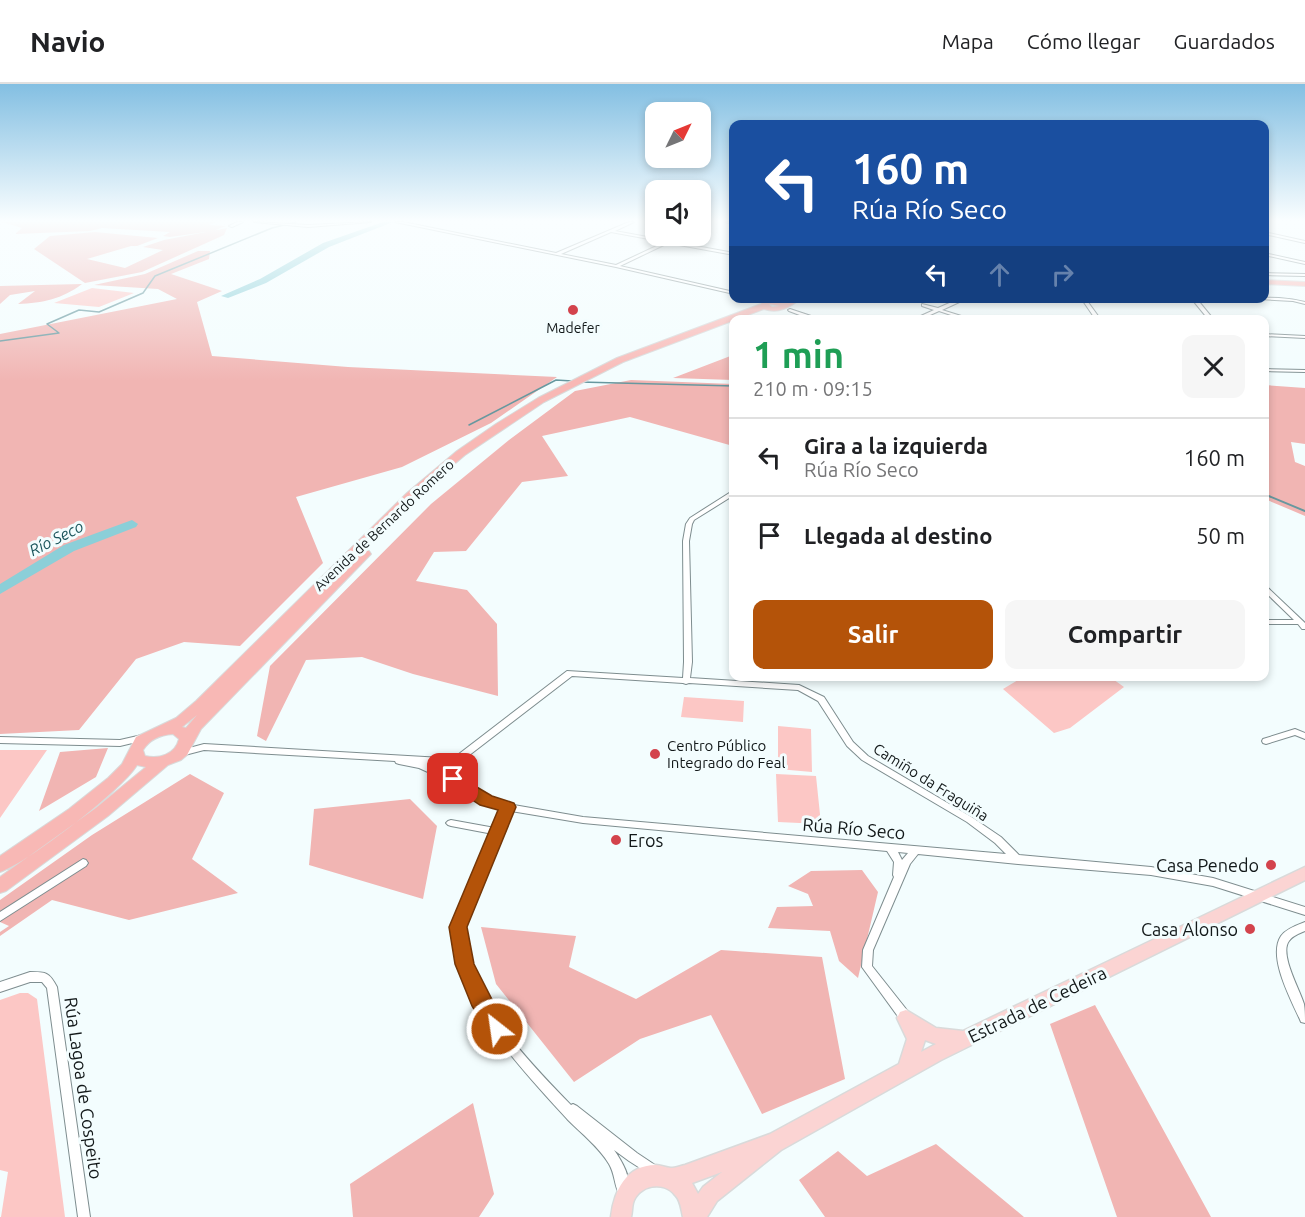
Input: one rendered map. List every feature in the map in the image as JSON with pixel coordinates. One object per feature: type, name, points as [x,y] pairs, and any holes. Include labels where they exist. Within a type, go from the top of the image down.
[{"type":"highway","points":[[1269,284],[1305,286]]},
{"type":"highway","name":"Avenida de Bernardo Romero","points":[[751,315],[774,304]]},
{"type":"highway","name":"Avenida de Bernardo Romero","points":[[744,315],[774,304]]},
{"type":"highway","name":"Avenida de Bernardo Romero","points":[[145,737],[181,721],[201,704],[411,495],[461,453],[541,399],[620,360],[729,320]]},
{"type":"highway","name":"Avenida de Bernardo Romero","points":[[179,753],[196,725],[429,490],[471,455],[536,410],[602,374],[654,351],[729,324]]},
{"type":"highway","points":[[166,729],[180,731],[187,738]]},
{"type":"highway","points":[[0,865],[76,812],[124,773],[145,737]]},
{"type":"highway","points":[[135,753],[143,762],[163,761]]},
{"type":"highway","points":[[0,885],[102,812],[163,761],[179,753]]},
{"type":"main road","name":"Estrada de Cedeira","points":[[694,1217],[710,1194],[774,1143],[935,1054],[1305,873]]},
{"type":"main road","points":[[906,1018],[928,1035],[942,1039],[966,1039]]},
{"type":"main road","points":[[906,1018],[935,1054]]},
{"type":"main road","points":[[906,1018],[916,1039],[906,1070]]},
{"type":"main road","name":"Estrada de Cedeira","points":[[620,1210],[630,1187],[650,1175],[689,1174],[740,1152],[774,1143]]},
{"type":"main road","points":[[667,1176],[682,1185],[689,1194],[694,1217]]},
{"type":"street","points":[[654,275],[729,292]]},
{"type":"street","points":[[1269,299],[1305,303]]},
{"type":"street","points":[[926,315],[955,303]]},
{"type":"street","points":[[1197,303],[1208,315]]},
{"type":"street","points":[[774,304],[804,315]]},
{"type":"street","points":[[923,305],[956,315]]},
{"type":"street","points":[[1269,335],[1305,337]]},
{"type":"street","points":[[1269,369],[1305,371]]},
{"type":"street","points":[[686,682],[688,662],[686,542],[689,524],[692,519],[729,495]]},
{"type":"street","points":[[1269,592],[1302,625]]},
{"type":"street","points":[[1269,622],[1302,625]]},
{"type":"street","name":"Camiño da Fraguiña","points":[[457,760],[524,710],[562,677],[570,674],[799,688],[821,699],[850,744],[865,758],[970,820],[998,840],[1019,860]]},
{"type":"street","points":[[1266,741],[1295,732],[1305,736]]},
{"type":"street","points":[[0,740],[120,743],[145,737]]},
{"type":"street","points":[[187,738],[204,747]]},
{"type":"street","points":[[120,743],[135,753]]},
{"type":"street","points":[[179,753],[204,747],[457,760],[463,765],[462,771],[453,779],[438,778],[433,771],[421,765],[374,756]]},
{"type":"street","points":[[433,771],[436,764],[442,761]]},
{"type":"street","name":"Rúa Río Seco","points":[[453,779],[486,800],[508,807],[583,820],[1192,876],[1305,911]]},
{"type":"street","points":[[508,807],[458,927],[459,946],[464,964],[497,1029],[557,1098],[612,1154],[622,1178],[620,1210]]},
{"type":"street","points":[[451,823],[499,832]]},
{"type":"street","points":[[890,848],[899,861],[898,879]]},
{"type":"street","points":[[906,1018],[867,967],[868,950],[906,862],[916,850]]},
{"type":"street","points":[[0,917],[83,863]]},
{"type":"street","points":[[1305,926],[1285,939],[1280,952],[1288,979],[1305,1018]]},
{"type":"street","name":"Rúa Lagoa de Cospeito","points":[[0,987],[30,977],[45,976],[52,987],[84,1217]]},
{"type":"street","points":[[557,1098],[633,1157],[667,1176]]},
{"type":"shaded area","points":[[73,275],[127,275],[85,283]]},
{"type":"shaded area","points":[[141,275],[174,275],[222,291],[197,302],[212,356],[348,367],[557,377],[491,423],[402,467],[296,497],[323,563],[240,646],[184,642],[136,659],[79,730],[0,734],[0,334],[177,299],[158,289],[94,285]]},
{"type":"shaded area","points":[[82,284],[60,297],[36,303],[18,304],[35,291],[10,295],[0,304],[0,286]]},
{"type":"shaded area","points":[[92,288],[134,293],[99,307],[54,303]]},
{"type":"shaded area","points":[[729,357],[729,380],[673,378]]},
{"type":"shaded area","points":[[631,380],[729,384],[729,445],[630,417],[542,436],[568,476],[522,482],[466,551],[434,552],[416,581],[467,590],[497,624],[498,696],[413,674],[362,657],[306,660],[266,741],[257,736],[270,666],[431,504],[509,440],[575,391]]},
{"type":"shaded area","points":[[1269,385],[1305,388],[1305,444],[1291,442],[1295,462],[1305,466],[1305,516],[1269,501]]},
{"type":"shaded area","points":[[1016,681],[1116,681],[1124,687],[1070,728],[1054,733],[1003,689]]},
{"type":"shaded area","points":[[684,697],[744,701],[743,722],[681,717]]},
{"type":"shaded area","points":[[778,726],[811,729],[812,772],[778,769]]},
{"type":"shaded area","points":[[108,748],[96,777],[39,811],[60,752]]},
{"type":"shaded area","points":[[0,750],[47,750],[0,818]]},
{"type":"shaded area","points":[[190,774],[224,793],[192,859],[238,893],[129,920],[52,900],[0,936],[0,932],[9,926],[0,922],[0,900],[92,835]]},
{"type":"shaded area","points":[[776,774],[816,776],[821,824],[778,822]]},
{"type":"shaded area","points":[[410,799],[437,826],[423,899],[309,865],[314,809]]},
{"type":"shaded area","points":[[862,870],[878,892],[858,978],[839,961],[830,931],[768,928],[777,907],[813,906],[808,894],[788,886],[811,871]]},
{"type":"shaded area","points":[[481,927],[576,936],[569,967],[636,999],[721,950],[822,957],[845,1079],[762,1114],[711,1015],[640,1039],[574,1082],[496,984]]},
{"type":"shaded area","points":[[20,993],[28,993],[37,999],[65,1217],[1,1217],[8,1172],[0,1170],[0,1000]]},
{"type":"shaded area","points":[[1095,1005],[1211,1217],[1117,1217],[1050,1024]]},
{"type":"shaded area","points":[[473,1103],[494,1194],[479,1217],[353,1217],[350,1184]]},
{"type":"shaded area","points":[[936,1144],[1024,1217],[825,1217],[799,1180],[838,1151],[867,1176]]},
{"type":"waterway","points":[[0,341],[59,333],[47,324],[79,310],[99,312],[143,293],[158,275]]},
{"type":"waterway","points":[[225,296],[274,275]]},
{"type":"waterway","points":[[469,425],[556,380],[572,381]]},
{"type":"waterway","points":[[580,382],[729,386]]},
{"type":"waterway","points":[[1269,496],[1305,511]]},
{"type":"waterway","name":"Río Seco","points":[[0,590],[69,548],[132,524]]},
{"type":"place","name":"Madefer","points":[[573,310]]},
{"type":"place","name":"Centro Público Integrado do Feal","points":[[655,754]]},
{"type":"place","name":"Eros","points":[[616,840]]},
{"type":"place","name":"Casa Penedo","points":[[1271,865]]},
{"type":"place","name":"Casa Alonso","points":[[1250,929]]},
{"type":"route","points":[[453,779],[486,800],[508,807],[458,927],[459,946],[464,964],[479,999],[497,1029]]}]
